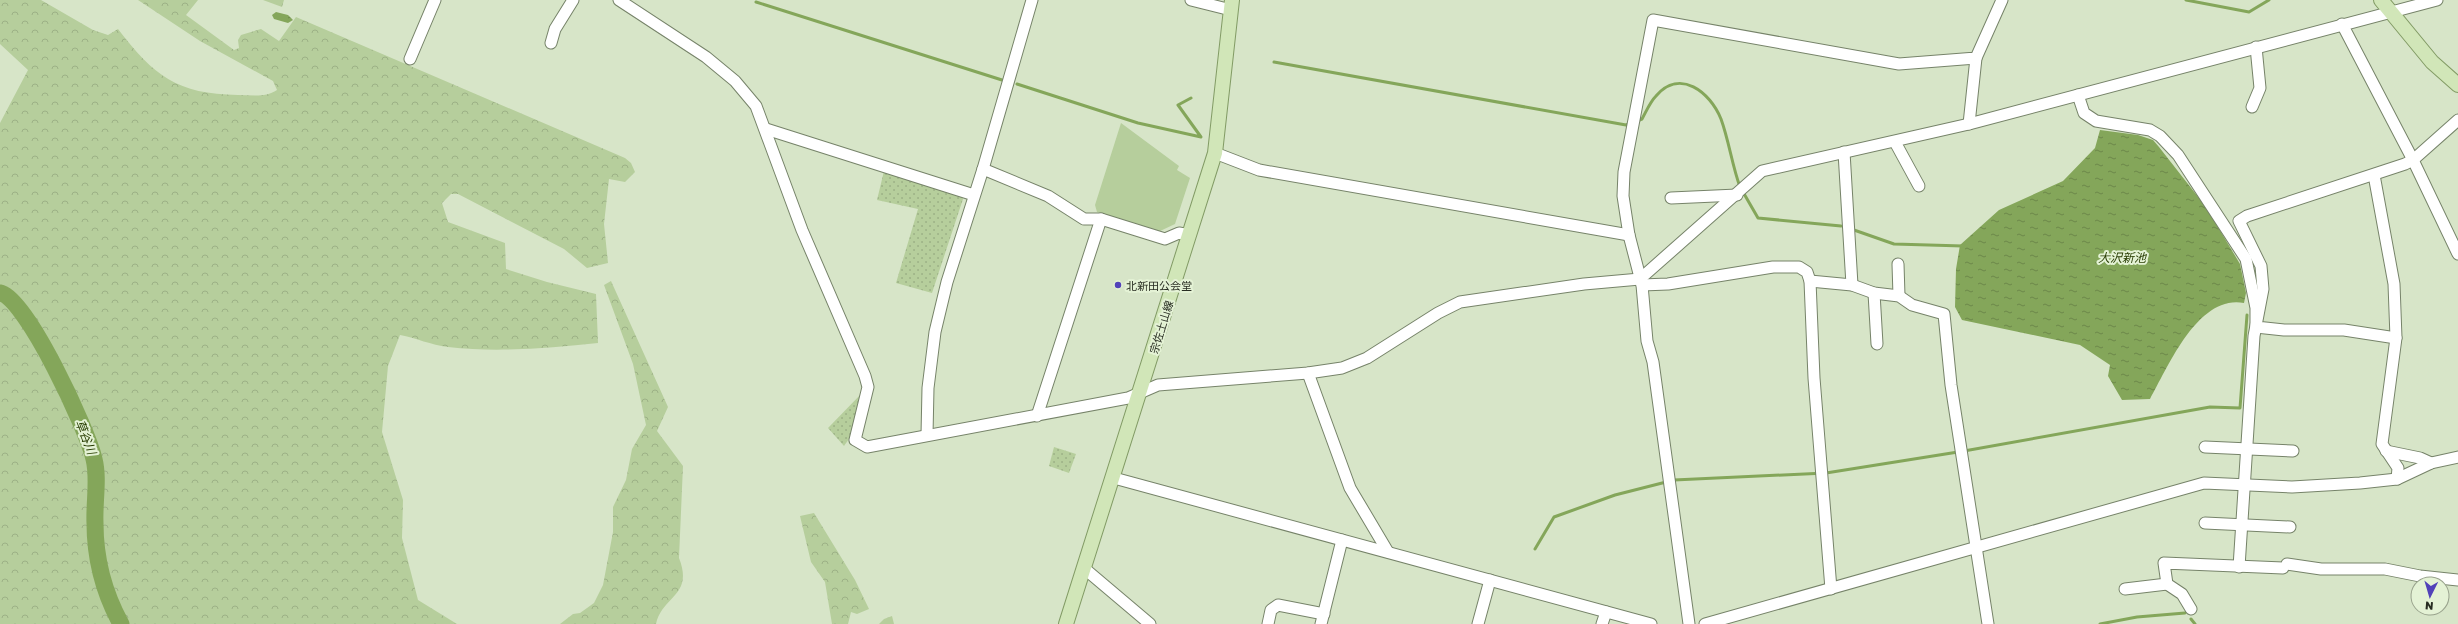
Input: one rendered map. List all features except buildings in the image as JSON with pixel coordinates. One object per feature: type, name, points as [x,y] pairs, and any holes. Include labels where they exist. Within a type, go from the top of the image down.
[{"type":"main road","points":[[2381,0],[2432,62],[2458,85]]},
{"type":"main road","name":"宗佐土山線","points":[[1066,624],[1114,478],[1214,153],[1231,5]]},
{"type":"street","points":[[410,59],[435,0]]},
{"type":"street","points":[[551,43],[555,29],[573,0]]},
{"type":"street","points":[[620,0],[706,58],[735,81],[756,106],[766,129],[802,230],[866,376],[868,387],[854,440],[867,447],[1128,398],[1158,384],[1308,373],[1355,364],[1438,313],[1460,302],[1584,284],[1641,282],[1668,284],[1774,267],[1799,267],[1807,272],[1810,281],[1814,378],[1831,589]]},
{"type":"street","points":[[926,435],[928,388],[935,332],[947,282],[983,169],[1032,0]]},
{"type":"street","points":[[1191,0],[1231,5]]},
{"type":"street","points":[[1969,124],[1976,58],[2002,0]]},
{"type":"street","points":[[1641,282],[1762,171],[1969,124],[2437,0]]},
{"type":"street","points":[[1688,624],[1653,362],[1647,341],[1641,282],[1629,235],[1623,196],[1624,172],[1653,20],[1899,64],[1976,58]]},
{"type":"street","points":[[2342,24],[2413,160],[2458,254]]},
{"type":"street","points":[[2252,107],[2260,88],[2256,47]]},
{"type":"street","points":[[2078,95],[2084,113],[2096,121],[2150,130],[2160,136],[2178,155],[2246,259],[2256,308],[2256,327],[2243,485],[2239,567]]},
{"type":"street","points":[[2256,327],[2263,290],[2261,266],[2239,221],[2247,216],[2374,175],[2413,160],[2458,120]]},
{"type":"street","points":[[766,129],[974,195]]},
{"type":"street","points":[[1895,142],[1919,186]]},
{"type":"street","points":[[1844,152],[1852,285]]},
{"type":"street","points":[[1214,153],[1259,170],[1629,235]]},
{"type":"street","points":[[983,169],[1048,196],[1084,219],[1101,219],[1165,239],[1180,233],[1190,235]]},
{"type":"street","points":[[2374,175],[2394,284],[2396,338],[2382,444],[2398,468],[2397,479]]},
{"type":"street","points":[[1671,198],[1737,195]]},
{"type":"street","points":[[1037,416],[1101,219]]},
{"type":"street","points":[[1898,264],[1899,296]]},
{"type":"street","points":[[1810,281],[1852,285],[1874,293],[1899,296],[1912,305],[1944,314],[1952,393],[1988,624]]},
{"type":"street","points":[[1874,293],[1877,344]]},
{"type":"street","points":[[2256,327],[2284,330],[2344,330],[2396,338]]},
{"type":"street","points":[[1308,373],[1350,488],[1388,552]]},
{"type":"street","points":[[2205,446],[2293,451]]},
{"type":"street","points":[[2386,451],[2420,458],[2431,463]]},
{"type":"street","points":[[1705,624],[2204,483],[2292,487],[2397,479],[2431,463],[2458,457]]},
{"type":"street","points":[[1114,478],[1651,624]]},
{"type":"street","points":[[2206,523],[2290,527]]},
{"type":"street","points":[[1268,624],[1271,610],[1278,605],[1323,619],[1342,540]]},
{"type":"street","points":[[2167,584],[2164,563],[2239,567],[2285,566],[2321,569],[2384,568],[2420,576],[2458,580]]},
{"type":"street","points":[[1085,569],[1150,624]]},
{"type":"street","points":[[1478,624],[1490,580]]},
{"type":"street","points":[[2125,589],[2167,584],[2182,594],[2191,609]]},
{"type":"street","points":[[1602,624],[1606,612]]},
{"type":"green space","points":[[0,0],[41,0],[93,30],[108,35],[118,29],[143,59],[169,79],[183,86],[199,91],[217,94],[258,96],[272,93],[277,90],[273,81],[200,41],[138,0],[198,0],[186,15],[234,50],[239,48],[238,40],[241,35],[261,29],[279,41],[296,17],[625,158],[631,163],[635,172],[625,182],[609,179],[604,224],[608,263],[587,268],[564,249],[458,194],[451,194],[442,203],[448,222],[505,243],[506,269],[547,282],[596,294],[598,343],[542,348],[486,350],[442,346],[400,335],[388,366],[382,432],[403,500],[402,538],[418,600],[457,624],[0,624],[0,123],[28,70],[0,44]]},
{"type":"green space","points":[[263,0],[284,0],[282,7]]},
{"type":"green space","points":[[1121,123],[1179,166],[1177,170],[1190,178],[1175,224],[1158,232],[1097,212],[1095,205]]},
{"type":"green space","points":[[884,171],[961,195],[963,199],[932,293],[896,283],[918,209],[877,200]]},
{"type":"green space","points":[[611,281],[668,407],[657,431],[683,466],[679,558],[683,571],[683,580],[680,588],[659,615],[656,624],[560,624],[573,614],[580,613],[594,603],[603,585],[613,532],[613,507],[626,480],[632,449],[646,425],[633,364],[604,285]]},
{"type":"green space","points":[[863,392],[851,436],[844,446],[828,428]]},
{"type":"green space","points":[[1054,447],[1076,454],[1069,473],[1049,466]]},
{"type":"green space","points":[[814,513],[855,580],[869,609],[857,614],[851,612],[848,624],[832,624],[825,582],[811,562],[800,516]]},
{"type":"green space","points":[[892,616],[894,624],[879,624],[884,619]]},
{"type":"water","points":[[276,12],[288,15],[293,20],[288,23],[274,19],[272,15]]},
{"type":"water","name":"大沢新池","points":[[2100,130],[2138,135],[2153,140],[2206,207],[2240,264],[2246,293],[2244,303],[2227,303],[2212,310],[2199,321],[2186,336],[2150,399],[2122,400],[2108,376],[2110,365],[2080,345],[1962,320],[1955,307],[1956,269],[1960,245],[1999,210],[2063,181],[2095,148]]},
{"type":"waterway","points":[[2186,0],[2249,12],[2269,0]]},
{"type":"waterway","points":[[756,2],[1002,80]]},
{"type":"waterway","points":[[1274,62],[1626,125],[1631,123]]},
{"type":"waterway","points":[[1017,84],[1138,123],[1201,137],[1178,105],[1191,98]]},
{"type":"waterway","points":[[1637,121],[1642,119],[1654,98],[1665,88],[1675,84],[1684,84],[1702,92],[1710,100],[1721,119],[1740,187]]},
{"type":"waterway","points":[[1743,192],[1758,218],[1841,226]]},
{"type":"waterway","points":[[1854,230],[1894,244],[1963,246]]},
{"type":"waterway","name":"草谷川","points":[[0,293],[11,300],[25,317],[40,340],[68,395],[89,444],[94,459],[96,474],[95,536],[99,562],[105,588],[121,624]]},
{"type":"waterway","points":[[1964,451],[2210,407],[2240,408],[2247,315]]},
{"type":"waterway","points":[[1535,549],[1554,517],[1615,495],[1674,480],[1826,473],[1958,452]]},
{"type":"waterway","points":[[2100,624],[2137,617],[2185,613]]},
{"type":"waterway","points":[[2191,619],[2195,624]]},
{"type":"place","name":"北新田公会堂","points":[[1118,285]]}]
